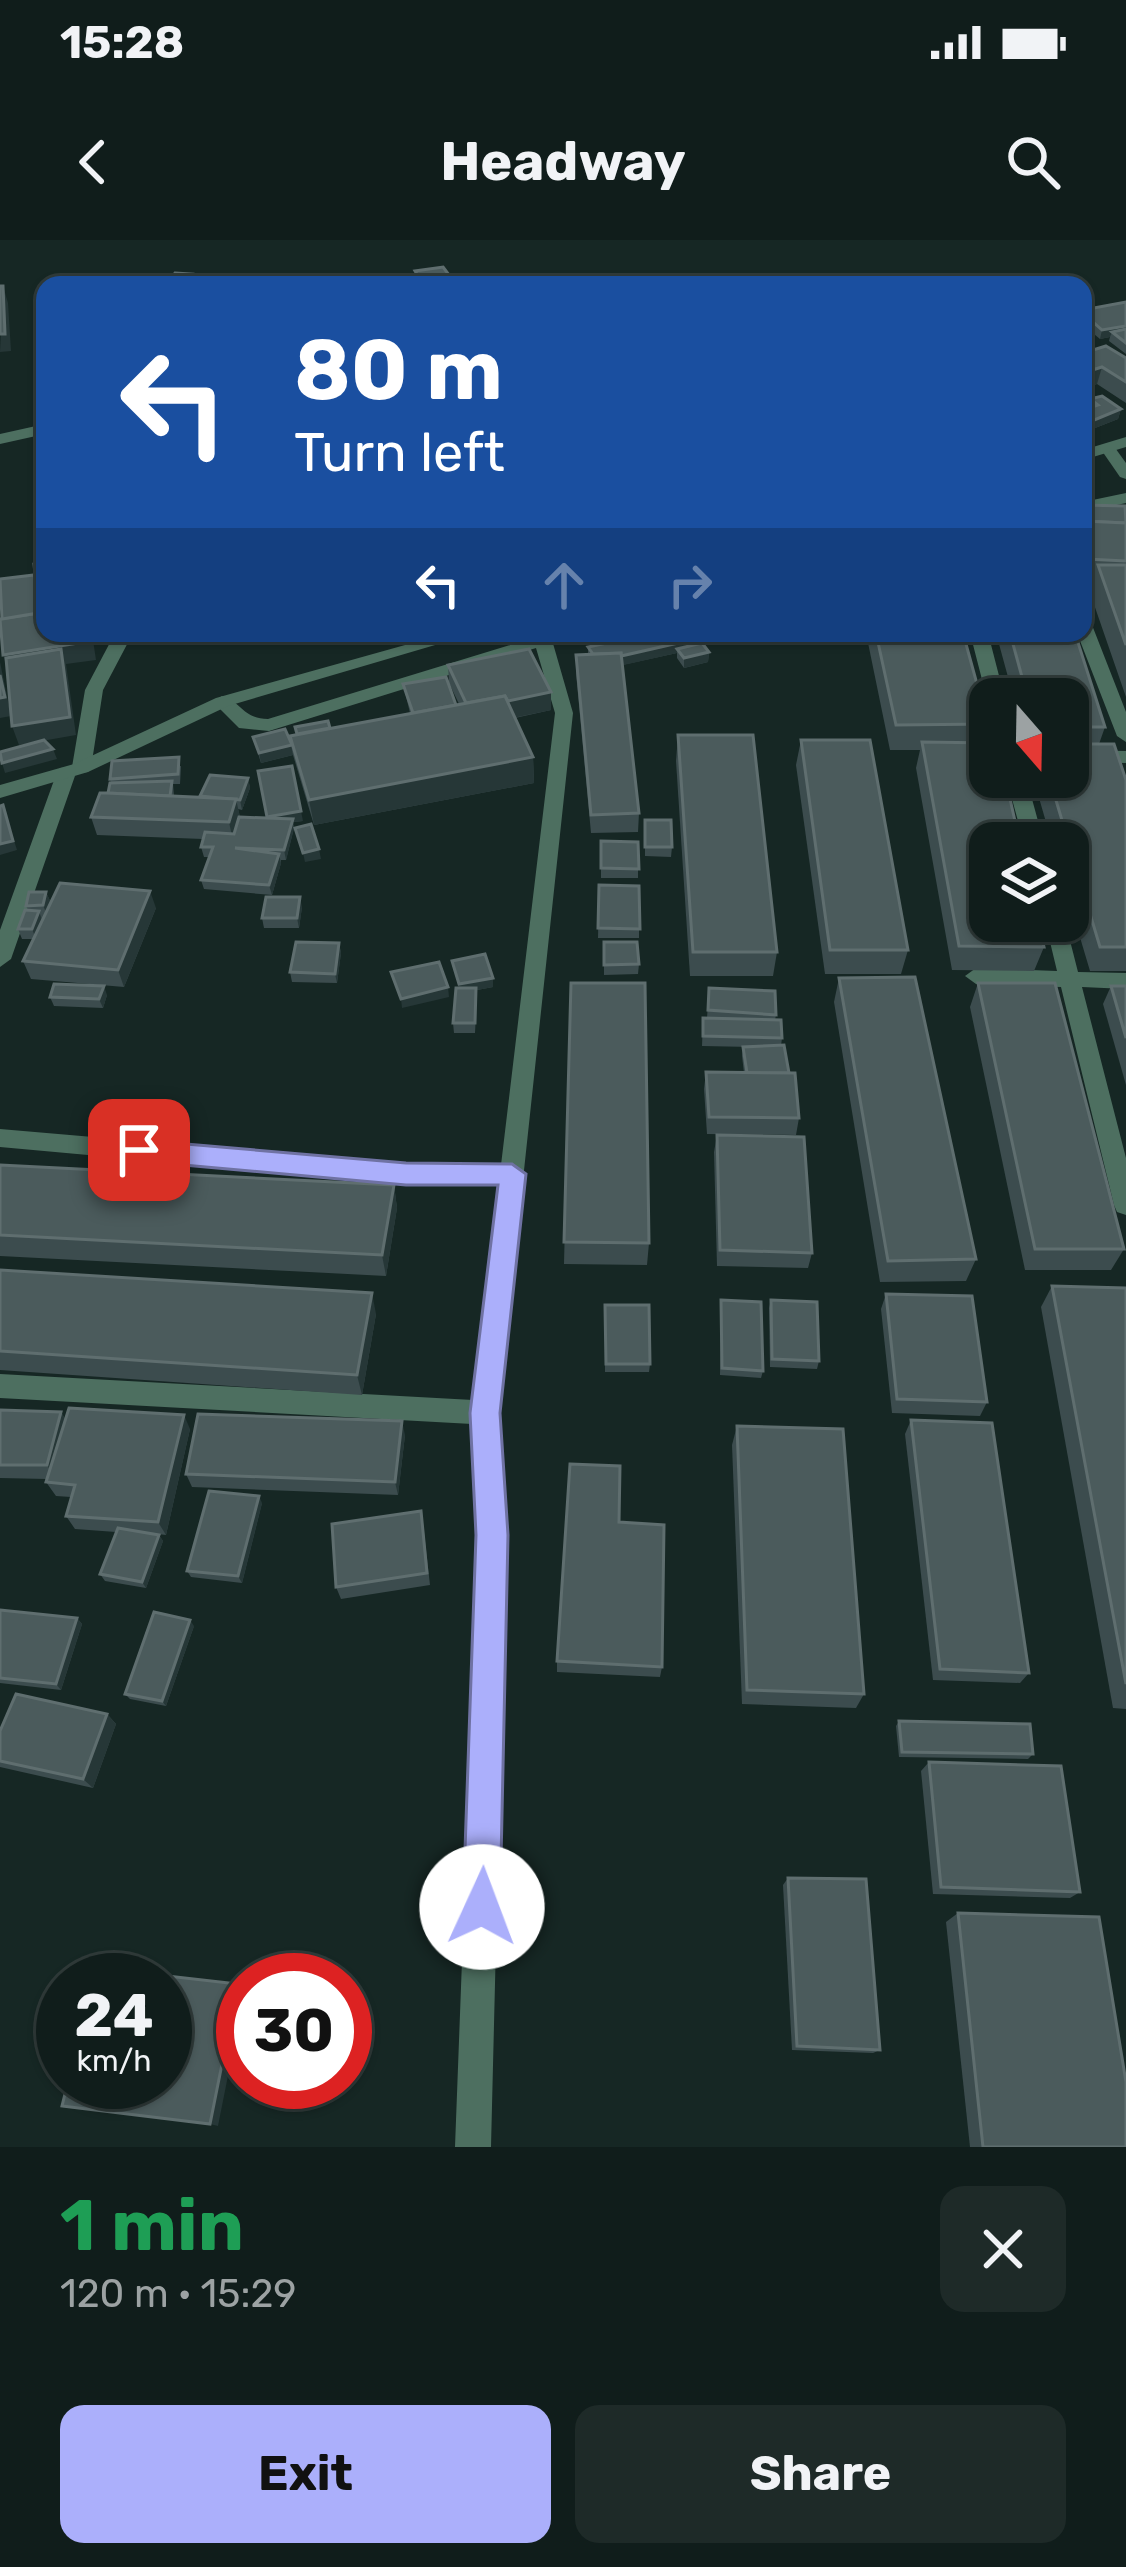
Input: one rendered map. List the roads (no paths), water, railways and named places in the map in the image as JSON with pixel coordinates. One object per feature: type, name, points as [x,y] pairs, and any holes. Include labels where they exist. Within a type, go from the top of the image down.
[{"type":"street","points":[[0,440],[36,431]]},
{"type":"street","points":[[1092,452],[1126,442]]},
{"type":"street","points":[[1108,448],[1126,474]]},
{"type":"street","points":[[1092,504],[1126,498]]},
{"type":"street","points":[[1092,583],[1126,583]]},
{"type":"street","points":[[0,958],[74,770],[94,690],[119,642]]},
{"type":"street","points":[[0,792],[74,770],[222,702],[435,642]]},
{"type":"street","points":[[222,702],[246,724],[269,725],[537,642]]},
{"type":"street","points":[[473,2147],[492,1535],[485,1413],[563,735],[564,713],[544,642]]},
{"type":"street","points":[[981,642],[991,678]]},
{"type":"street","points":[[1090,642],[1126,736]]},
{"type":"street","points":[[1089,756],[1126,757]]},
{"type":"street","points":[[1061,942],[1126,1205]]},
{"type":"street","points":[[976,976],[1126,981]]},
{"type":"street","points":[[0,1138],[406,1174],[512,1174]]},
{"type":"street","points":[[0,1386],[485,1413]]}]
